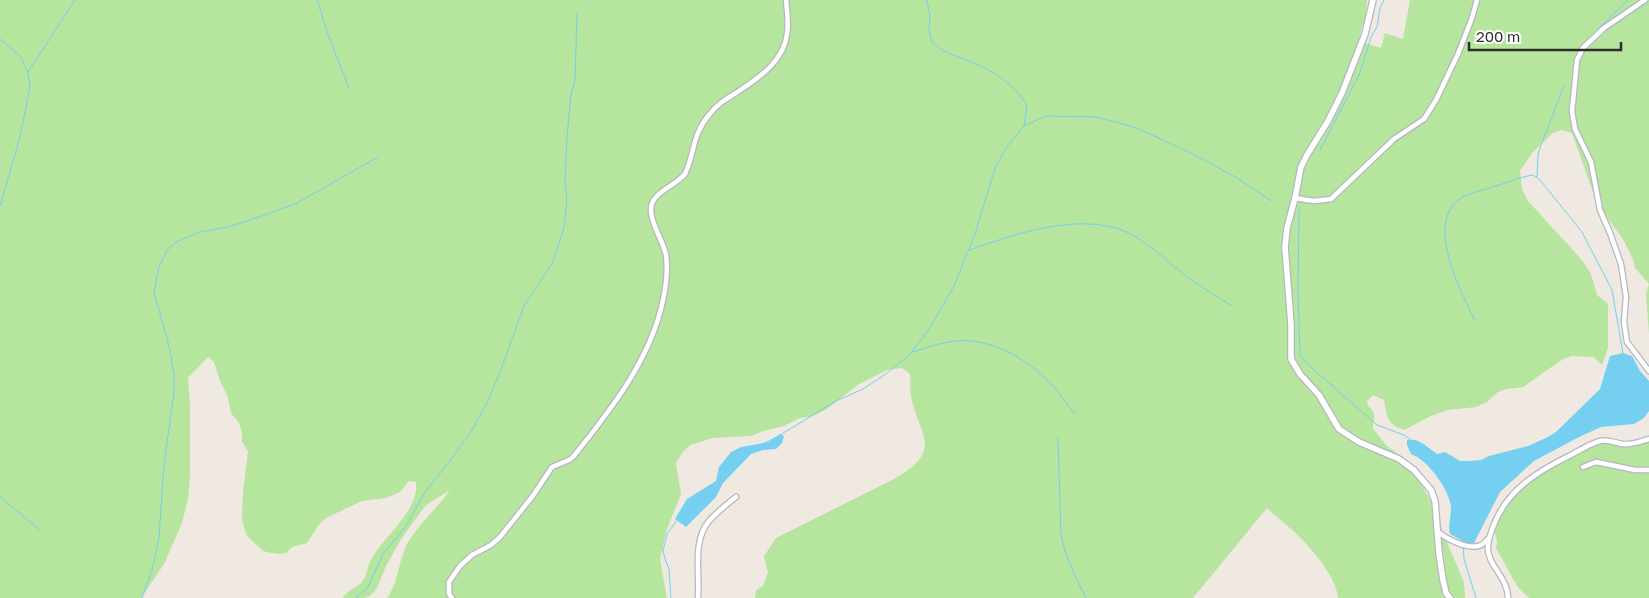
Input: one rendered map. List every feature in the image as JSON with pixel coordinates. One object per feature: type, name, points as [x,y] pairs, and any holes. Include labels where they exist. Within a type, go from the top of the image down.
[{"type":"street","points":[[452,598],[448,589],[453,574],[472,554],[491,545],[500,537],[532,497],[549,470],[573,457],[629,382],[658,318],[666,282],[666,255],[660,235],[651,216],[651,206],[656,197],[680,180],[685,174],[698,130],[710,112],[721,102],[754,80],[777,59],[783,49],[788,32],[786,0]]},
{"type":"street","points":[[1373,0],[1362,41],[1342,94],[1301,167],[1287,228],[1285,247],[1292,359],[1300,374],[1319,396],[1339,429],[1359,442],[1399,459],[1421,477],[1434,496],[1443,580],[1446,593],[1450,598]]},
{"type":"street","points":[[1295,198],[1314,201],[1331,199],[1394,139],[1424,119],[1432,109],[1458,54],[1477,0]]},
{"type":"street","points":[[1645,0],[1604,28],[1583,48],[1577,60],[1572,111],[1575,129],[1591,162],[1600,210],[1621,264],[1626,297],[1624,322],[1627,342],[1649,371]]},
{"type":"street","points":[[1508,598],[1508,588],[1488,553],[1489,538],[1499,513],[1507,500],[1526,481],[1541,470],[1600,442],[1607,441],[1626,444],[1649,439]]},
{"type":"street","points":[[1583,467],[1596,462],[1635,470],[1649,470]]},
{"type":"street","points":[[698,598],[698,558],[703,532],[711,519],[736,497]]},
{"type":"street","points":[[1438,532],[1454,542],[1476,547],[1489,538]]},
{"type":"green space","points":[[0,0],[1367,0],[1366,15],[1358,41],[1381,48],[1385,33],[1403,39],[1410,0],[1649,0],[1649,284],[1635,268],[1633,259],[1623,239],[1608,219],[1594,195],[1572,133],[1562,130],[1553,133],[1532,153],[1520,171],[1522,189],[1528,201],[1582,260],[1591,274],[1597,295],[1608,304],[1608,348],[1602,365],[1594,357],[1571,356],[1560,361],[1523,387],[1498,392],[1487,402],[1476,407],[1448,410],[1431,416],[1404,430],[1398,428],[1389,419],[1384,400],[1373,395],[1367,401],[1374,414],[1373,429],[1387,446],[1419,472],[1423,487],[1433,505],[1464,582],[1465,598],[1338,598],[1327,570],[1313,551],[1267,508],[1193,598],[755,598],[756,590],[763,586],[768,573],[764,556],[776,538],[897,477],[914,465],[922,455],[925,443],[911,398],[910,374],[902,368],[887,370],[859,384],[827,409],[813,416],[800,418],[784,426],[751,436],[713,438],[690,445],[676,463],[681,494],[667,529],[660,559],[667,598],[387,598],[410,539],[450,490],[426,505],[403,536],[386,566],[377,588],[370,596],[364,598],[343,598],[363,581],[375,553],[406,514],[416,493],[416,482],[409,481],[400,492],[386,498],[362,501],[326,518],[320,523],[307,543],[292,547],[286,553],[279,554],[263,551],[246,534],[242,520],[248,451],[242,442],[242,432],[239,423],[231,413],[228,397],[214,362],[208,357],[188,378],[190,477],[188,499],[182,523],[164,564],[141,598],[0,598]]},
{"type":"green space","points":[[1649,284],[1649,334],[1646,294]]},
{"type":"green space","points":[[1649,440],[1649,598],[1529,598],[1517,586],[1496,548],[1497,541],[1492,523],[1507,496],[1529,476],[1566,454],[1599,441],[1624,446]]},
{"type":"water","points":[[1623,353],[1632,356],[1640,371],[1649,381],[1649,411],[1644,418],[1634,424],[1601,427],[1534,461],[1500,492],[1474,543],[1468,544],[1450,534],[1451,507],[1446,492],[1431,469],[1418,457],[1411,454],[1407,440],[1415,440],[1437,454],[1445,452],[1460,461],[1481,460],[1489,456],[1528,446],[1556,432],[1600,389],[1610,356]]},
{"type":"water","points":[[780,434],[784,436],[782,443],[776,449],[763,450],[751,454],[723,483],[716,497],[686,527],[675,519],[687,499],[716,481],[719,467],[731,452],[741,447],[769,442]]},
{"type":"waterway","points":[[28,72],[75,0]]},
{"type":"waterway","points":[[317,0],[349,88]]},
{"type":"waterway","points":[[927,0],[930,17],[929,31],[932,42],[947,52],[993,72],[1008,83],[1027,105],[1024,126]]},
{"type":"waterway","points":[[1320,150],[1360,73],[1371,37],[1377,27],[1380,8],[1384,0]]},
{"type":"waterway","points":[[1598,29],[1628,0]]},
{"type":"waterway","points":[[356,598],[368,587],[383,554],[406,526],[425,492],[472,430],[488,401],[524,306],[553,262],[564,227],[567,200],[565,181],[567,136],[571,94],[575,80],[577,13]]},
{"type":"waterway","points":[[0,39],[20,56],[28,73],[30,87],[20,137],[0,206]]},
{"type":"waterway","points":[[1537,177],[1538,155],[1564,86]]},
{"type":"waterway","points":[[780,435],[836,401],[863,389],[883,376],[908,356],[928,331],[954,286],[975,234],[995,168],[1006,148],[1024,126],[1046,116],[1097,117],[1137,128],[1195,155],[1237,178],[1272,201]]},
{"type":"waterway","points":[[142,598],[152,570],[159,538],[164,465],[174,392],[174,374],[169,346],[154,292],[159,267],[167,250],[178,241],[200,232],[228,227],[297,203],[378,157]]},
{"type":"waterway","points":[[1475,321],[1461,292],[1448,256],[1445,238],[1446,221],[1452,207],[1464,196],[1533,175],[1540,180],[1582,232],[1612,290],[1623,354]]},
{"type":"waterway","points":[[1299,208],[1298,293],[1300,355],[1306,363],[1377,425],[1410,439]]},
{"type":"waterway","points":[[969,250],[1022,233],[1060,225],[1079,224],[1115,228],[1133,235],[1193,281],[1232,306]]},
{"type":"waterway","points":[[912,352],[944,343],[963,341],[991,345],[1017,357],[1041,374],[1075,414]]},
{"type":"waterway","points":[[760,445],[777,437]]},
{"type":"waterway","points":[[1058,438],[1061,535],[1065,551],[1086,598]]},
{"type":"waterway","points":[[0,497],[40,530]]},
{"type":"waterway","points":[[671,598],[669,569],[663,551],[667,534],[678,519]]},
{"type":"waterway","points":[[1463,540],[1464,559],[1476,598]]}]
